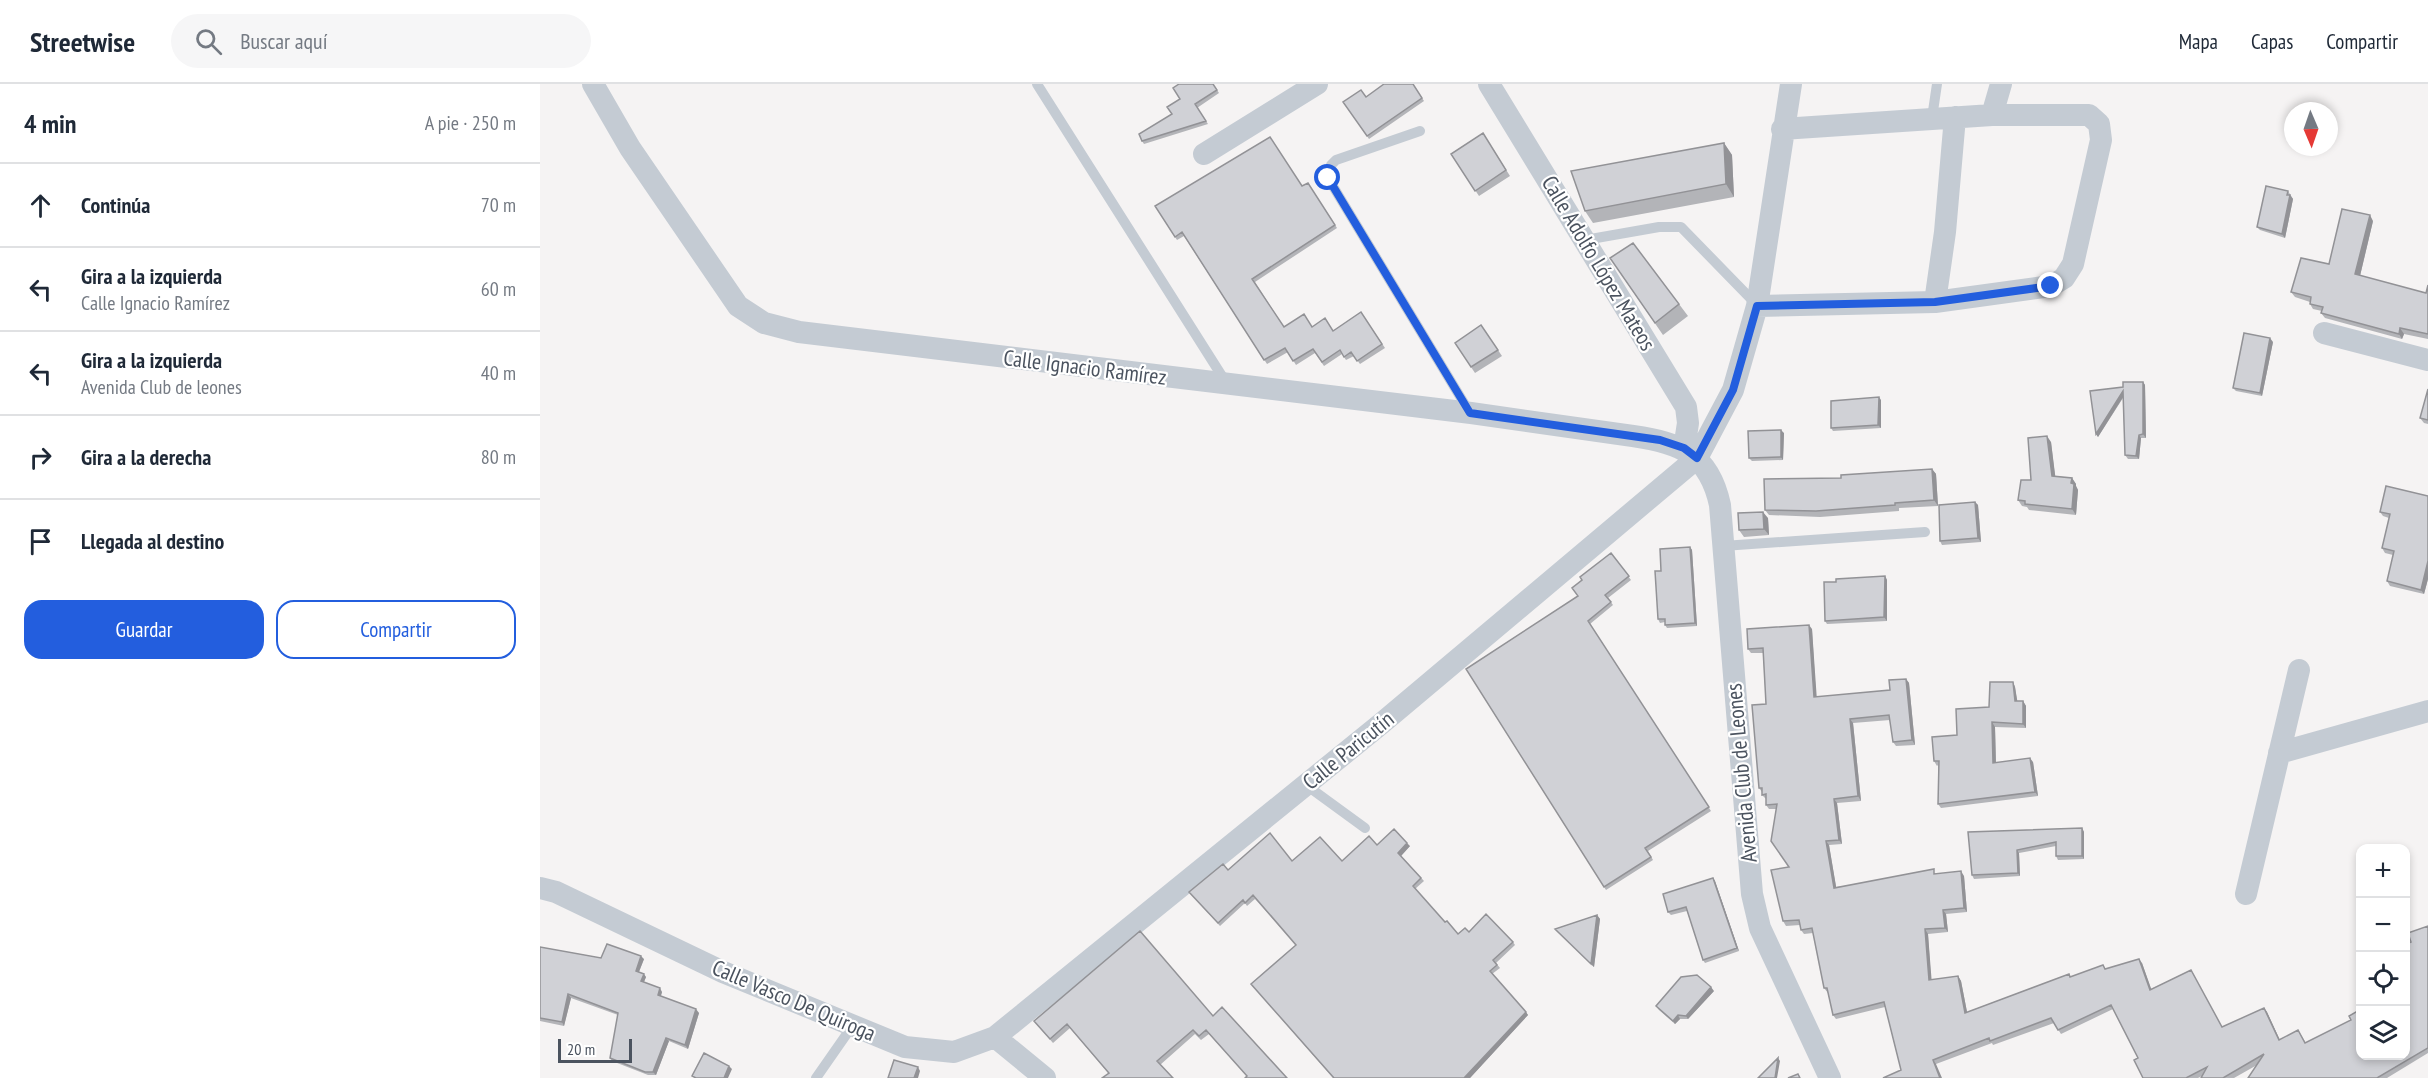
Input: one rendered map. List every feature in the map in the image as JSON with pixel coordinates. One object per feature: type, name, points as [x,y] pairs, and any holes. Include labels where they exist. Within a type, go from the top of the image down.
[{"type":"street","name":"Calle Ignacio Ramírez","points":[[593,84],[630,148],[738,306],[764,323],[799,332],[1470,413],[1660,440],[1690,453]]},
{"type":"street","points":[[1204,154],[1317,84]]},
{"type":"street","name":"Calle Adolfo López Mateos","points":[[1489,84],[1686,407],[1690,453]]},
{"type":"street","points":[[1690,453],[1733,390],[1757,306],[1768,245],[1782,129],[1791,84]]},
{"type":"street","points":[[1992,115],[2001,84]]},
{"type":"street","points":[[1757,306],[1935,302],[2051,286],[2064,278],[2073,264],[2101,140],[2098,124],[2089,115],[1992,115],[1782,129]]},
{"type":"street","points":[[1935,302],[1945,232],[1955,117]]},
{"type":"street","points":[[2324,333],[2428,360]]},
{"type":"street","name":"Avenida Club de Leones","points":[[1690,453],[1709,473],[1716,489],[1723,546],[1752,894],[1760,928],[1830,1078]]},
{"type":"street","name":"Calle Paricutín","points":[[995,1037],[1305,784],[1690,453]]},
{"type":"street","points":[[2246,894],[2299,670]]},
{"type":"street","points":[[2279,753],[2428,711]]},
{"type":"street","name":"Calle Vasco De Quiroga","points":[[540,888],[556,892],[723,972],[904,1047],[954,1052],[995,1037]]},
{"type":"street","points":[[995,1037],[1045,1078]]},
{"type":"lane","points":[[1037,84],[1227,384]]},
{"type":"lane","points":[[1932,118],[1938,84]]},
{"type":"lane","points":[[1420,131],[1336,160],[1331,165],[1328,178],[1470,413]]},
{"type":"lane","points":[[1585,240],[1659,227],[1681,227],[1757,306]]},
{"type":"lane","points":[[1723,546],[1925,532]]},
{"type":"lane","points":[[1305,784],[1365,828]]},
{"type":"lane","points":[[816,1078],[853,1025]]},
{"type":"building","points":[[1179,84],[1213,84],[1217,90],[1195,104],[1206,121],[1142,141],[1139,134],[1172,114],[1167,107],[1180,99],[1173,88]]},
{"type":"building","points":[[1384,84],[1413,84],[1422,98],[1367,136],[1343,102],[1361,90],[1366,97]]},
{"type":"building","points":[[1483,133],[1506,170],[1475,191],[1451,154]]},
{"type":"building","points":[[1270,137],[1302,186],[1308,183],[1335,225],[1252,279],[1284,327],[1304,314],[1312,327],[1325,318],[1333,331],[1361,312],[1382,344],[1357,361],[1351,352],[1344,357],[1340,350],[1322,362],[1313,349],[1293,361],[1285,348],[1264,360],[1182,232],[1175,237],[1155,206]]},
{"type":"building","points":[[1724,143],[1726,184],[1585,211],[1571,171]]},
{"type":"building","points":[[2266,186],[2288,191],[2287,195],[2290,195],[2282,234],[2257,227]]},
{"type":"building","points":[[2342,209],[2370,215],[2355,274],[2426,293],[2428,285],[2428,334],[2400,328],[2399,334],[2321,313],[2323,307],[2310,304],[2311,297],[2291,292],[2301,258],[2329,264]]},
{"type":"building","points":[[1633,243],[1679,304],[1655,323],[1610,258]]},
{"type":"building","points":[[1481,325],[1498,350],[1471,367],[1455,343]]},
{"type":"building","points":[[2244,333],[2270,338],[2260,393],[2233,388]]},
{"type":"building","points":[[2123,382],[2143,382],[2143,434],[2139,435],[2136,456],[2125,455],[2123,391],[2096,434],[2090,391],[2123,387]]},
{"type":"building","points":[[2428,389],[2428,420],[2420,418]]},
{"type":"building","points":[[1879,397],[1878,425],[1831,428],[1831,401]]},
{"type":"building","points":[[1781,430],[1781,457],[1749,458],[1748,431]]},
{"type":"building","points":[[2047,436],[2052,476],[2072,478],[2071,483],[2074,484],[2072,509],[2025,504],[2025,501],[2018,500],[2021,480],[2031,480],[2028,438]]},
{"type":"building","points":[[1932,469],[1934,500],[1816,511],[1765,510],[1764,479],[1841,478],[1841,475]]},
{"type":"building","points":[[2386,486],[2428,496],[2428,561],[2421,590],[2387,581],[2394,551],[2382,548],[2390,514],[2380,512]]},
{"type":"building","points":[[1975,502],[1978,538],[1940,541],[1939,505]]},
{"type":"building","points":[[1763,512],[1764,529],[1739,530],[1738,513]]},
{"type":"building","points":[[1690,547],[1695,623],[1665,625],[1665,619],[1658,619],[1655,571],[1661,571],[1660,549]]},
{"type":"building","points":[[1611,553],[1629,576],[1605,595],[1611,602],[1588,621],[1709,807],[1645,848],[1651,857],[1604,887],[1466,669],[1578,596],[1572,588],[1582,580],[1580,577]]},
{"type":"building","points":[[1885,576],[1884,617],[1825,621],[1824,582],[1836,582],[1836,579]]},
{"type":"building","points":[[1809,625],[1814,697],[1890,690],[1889,680],[1906,679],[1912,740],[1893,742],[1889,715],[1850,719],[1858,796],[1834,799],[1839,840],[1826,841],[1834,888],[1934,869],[1934,874],[1961,871],[1964,908],[1943,910],[1945,928],[1925,929],[1929,980],[1958,976],[1965,1013],[2069,974],[2070,977],[2103,965],[2105,969],[2139,959],[2150,990],[2191,970],[2222,1027],[2264,1008],[2279,1040],[2298,1030],[2305,1043],[2351,1020],[2349,1016],[2356,1012],[2356,1060],[2408,1060],[2377,1078],[2248,1078],[2264,1054],[2223,1078],[2201,1078],[2207,1067],[2186,1078],[2143,1078],[2134,1060],[2138,1058],[2111,1005],[2058,1030],[2051,1018],[1990,1041],[1989,1038],[1933,1060],[1940,1078],[1883,1078],[1901,1070],[1884,1002],[1833,1015],[1827,988],[1824,988],[1812,928],[1801,930],[1799,920],[1783,921],[1771,870],[1789,867],[1771,841],[1777,804],[1766,805],[1766,794],[1762,795],[1762,788],[1759,788],[1752,705],[1766,704],[1763,648],[1748,649],[1747,629]]},
{"type":"building","points":[[1990,682],[2013,682],[2015,701],[2023,701],[2023,724],[1992,722],[1993,763],[2030,758],[2035,792],[1938,804],[1939,761],[1934,761],[1932,737],[1957,735],[1956,709],[1989,707]]},
{"type":"building","points":[[2082,828],[2082,856],[2056,856],[2056,842],[2017,850],[2018,873],[1972,875],[1968,832]]},
{"type":"building","points":[[1394,829],[1407,843],[1398,853],[1421,878],[1413,886],[1445,922],[1447,921],[1458,934],[1465,928],[1469,932],[1486,914],[1513,942],[1493,960],[1497,965],[1490,971],[1526,1012],[1464,1078],[1334,1078],[1251,984],[1296,945],[1253,895],[1245,903],[1243,900],[1218,923],[1189,892],[1223,864],[1228,870],[1270,833],[1292,861],[1320,837],[1342,861],[1369,836],[1377,845]]},
{"type":"building","points":[[1713,878],[1737,948],[1703,960],[1686,907],[1668,912],[1663,894]]},
{"type":"building","points":[[1597,915],[1591,964],[1555,929]]},
{"type":"building","points":[[2428,926],[2428,1048],[2410,1059],[2410,932]]},
{"type":"building","points":[[1140,931],[1213,1016],[1222,1007],[1287,1078],[1245,1078],[1247,1076],[1206,1030],[1199,1036],[1193,1030],[1157,1061],[1173,1078],[1102,1078],[1109,1073],[1067,1024],[1050,1039],[1034,1021]]},
{"type":"building","points":[[607,944],[641,956],[636,971],[644,974],[641,981],[660,988],[658,995],[696,1009],[685,1045],[666,1038],[653,1072],[645,1072],[610,1058],[618,1013],[568,994],[562,1022],[540,1018],[540,947],[601,958]]},
{"type":"building","points":[[1697,975],[1711,987],[1686,1016],[1678,1015],[1673,1021],[1656,1006],[1681,977]]},
{"type":"building","points":[[704,1053],[729,1066],[724,1078],[692,1076]]},
{"type":"building","points":[[1778,1058],[1775,1078],[1758,1078]]},
{"type":"building","points":[[894,1060],[918,1067],[914,1078],[888,1078]]},
{"type":"building","points":[[1798,1074],[1800,1078],[1788,1078]]},
{"type":"route","points":[[1328,178],[1330,185],[1470,413],[1660,440],[1684,448],[1697,458],[1733,390],[1757,306],[1935,302],[2051,286]]}]
